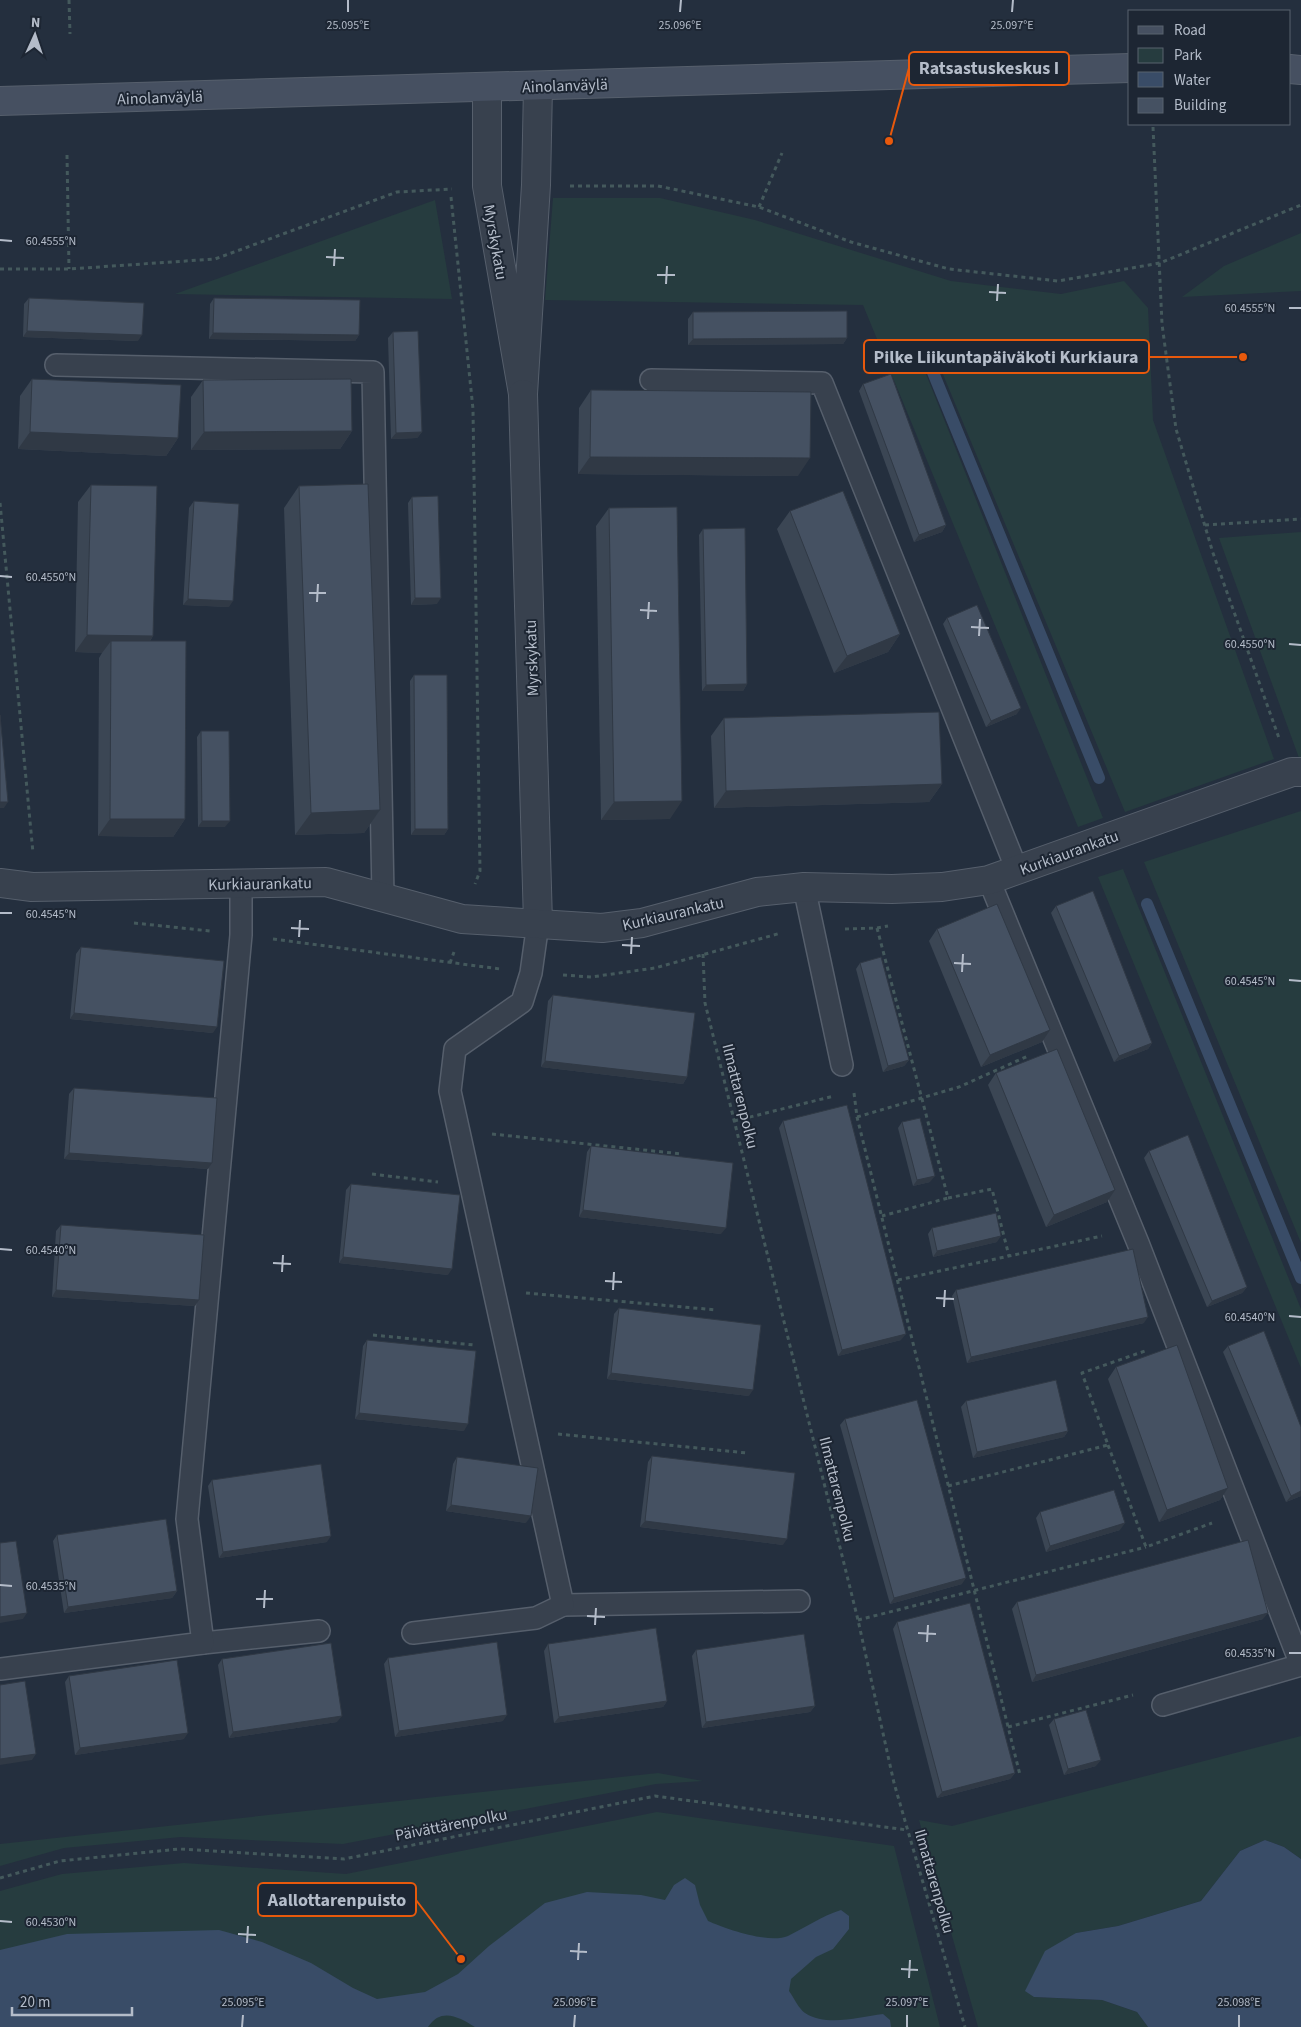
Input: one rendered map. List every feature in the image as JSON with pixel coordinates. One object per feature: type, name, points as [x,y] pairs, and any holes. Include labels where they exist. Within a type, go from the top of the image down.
[{"type":"main road","name":"Ainolanväylä","points":[[0,101],[1128,68]]},
{"type":"street","name":"Myrskykatu","points":[[538,86],[536,185],[523,394],[538,923]]},
{"type":"street","name":"Myrskykatu","points":[[487,88],[486,186],[523,394]]},
{"type":"street","name":"Kurkiaurankatu","points":[[0,883],[32,887],[326,882],[462,919],[602,928],[642,923],[757,892],[804,887],[892,889],[942,887],[989,880],[1296,772]]},
{"type":"lane","points":[[56,365],[373,372],[383,896]]},
{"type":"lane","points":[[651,380],[822,383],[1017,870]]},
{"type":"lane","points":[[989,880],[1176,1339],[1301,1665],[1163,1705]]},
{"type":"lane","points":[[202,1643],[187,1519],[241,935],[241,882]]},
{"type":"lane","points":[[804,887],[842,1065]]},
{"type":"lane","points":[[538,923],[531,973],[522,1002],[455,1050],[450,1091],[563,1605]]},
{"type":"lane","points":[[413,1633],[536,1618],[563,1605],[799,1601]]},
{"type":"lane","points":[[0,1668],[202,1643],[319,1632]]},
{"type":"path","points":[[69,0],[70,34]]},
{"type":"path","points":[[1153,127],[1162,324],[1176,429],[1205,525],[1296,772]]},
{"type":"path","points":[[760,207],[782,153]]},
{"type":"path","points":[[67,156],[69,268]]},
{"type":"path","points":[[536,185],[658,186],[760,207],[851,242],[949,269],[1058,281],[1160,263],[1301,205]]},
{"type":"path","points":[[0,270],[69,268],[215,259],[398,192],[486,186]]},
{"type":"path","points":[[450,189],[474,410],[480,871],[462,919],[450,963]]},
{"type":"path","points":[[0,503],[33,850],[32,887]]},
{"type":"path","points":[[1205,525],[1301,519]]},
{"type":"path","points":[[125,922],[241,935],[531,973]]},
{"type":"path","points":[[878,928],[948,1198]]},
{"type":"path","name":"Ilmattarenpolku","points":[[531,973],[591,976],[655,968],[703,954],[705,1003],[858,1620],[894,1783],[965,2027]]},
{"type":"path","points":[[857,1117],[959,1087],[1056,1044]]},
{"type":"path","points":[[844,1094],[854,1091],[857,1117],[1020,1775]]},
{"type":"path","points":[[734,1121],[835,1096]]},
{"type":"path","points":[[459,1131],[682,1154]]},
{"type":"path","points":[[372,1174],[471,1186]]},
{"type":"path","points":[[882,1216],[948,1198],[992,1189],[1010,1256]]},
{"type":"path","points":[[898,1280],[1132,1229]]},
{"type":"path","points":[[494,1290],[717,1310]]},
{"type":"path","points":[[374,1335],[507,1349]]},
{"type":"path","points":[[1146,1547],[1082,1373],[1176,1339]]},
{"type":"path","points":[[525,1430],[747,1453]]},
{"type":"path","points":[[948,1486],[1108,1445]]},
{"type":"path","points":[[858,1620],[1146,1547],[1242,1512]]},
{"type":"path","points":[[1008,1728],[1158,1689],[1163,1705]]},
{"type":"path","name":"Päivättärenpolku","points":[[0,1878],[60,1861],[179,1849],[344,1859],[655,1796],[907,1830]]},
{"type":"green space","points":[[553,198],[660,198],[755,220],[951,281],[1061,294],[1124,281],[1148,308],[1153,420],[1274,759],[1125,812],[932,348],[918,354],[1103,818],[1078,827],[863,305],[545,300]]},
{"type":"green space","points":[[435,200],[452,299],[175,294]]},
{"type":"green space","points":[[1301,233],[1301,291],[1182,297],[1224,266]]},
{"type":"green space","points":[[1301,532],[1301,758],[1299,758],[1219,538]]},
{"type":"green space","points":[[1301,811],[1301,1243],[1144,862]]},
{"type":"green space","points":[[1123,869],[1301,1309],[1301,1368],[1098,877]]},
{"type":"green space","points":[[1301,1736],[1301,1859],[1284,1847],[1265,1840],[1240,1851],[1201,1901],[1118,1926],[1076,1933],[1034,1997],[1102,2000],[1137,2012],[1148,2027],[978,2027],[919,1820],[952,1826]]},
{"type":"green space","points":[[658,1773],[703,1781],[656,1784],[343,1844],[181,1837],[64,1848],[0,1866],[0,1844]]},
{"type":"green space","points":[[657,1812],[894,1846],[940,2027],[0,2027],[0,1891],[62,1874],[184,1863],[346,1874]]},
{"type":"water","points":[[1265,1840],[1284,1847],[1301,1859],[1301,2027],[1148,2027],[1137,2012],[1102,2000],[1034,1997],[1025,1991],[1045,1951],[1076,1933],[1118,1926],[1201,1901],[1240,1851]]},
{"type":"water","points":[[685,1878],[695,1885],[700,1905],[708,1921],[725,1928],[759,1937],[780,1938],[788,1936],[821,1918],[841,1910],[849,1916],[849,1929],[833,1949],[816,1957],[791,1979],[789,1991],[803,2011],[814,2017],[843,2020],[883,2014],[890,2020],[891,2027],[475,2027],[457,2017],[444,2016],[433,2021],[428,2027],[0,2027],[0,1950],[67,1934],[219,1930],[262,1942],[311,1963],[353,1988],[377,1999],[425,1992],[458,1974],[489,1946],[545,1903],[587,1892],[641,1895],[665,1900],[674,1885]]},
{"type":"building","points":[[29,298],[144,303],[142,335],[27,331]]},
{"type":"building","points":[[214,298],[360,300],[359,335],[213,333]]},
{"type":"building","points":[[847,311],[847,338],[693,339],[693,312]]},
{"type":"building","points":[[418,331],[422,432],[396,433],[393,332]]},
{"type":"building","points":[[891,374],[946,525],[919,535],[863,384]]},
{"type":"building","points":[[32,379],[181,385],[178,438],[30,432]]},
{"type":"building","points":[[351,379],[352,431],[204,432],[203,380]]},
{"type":"building","points":[[591,390],[811,392],[810,458],[590,457]]},
{"type":"building","points":[[368,484],[380,810],[311,813],[299,486]]},
{"type":"building","points":[[91,485],[157,486],[153,636],[87,635]]},
{"type":"building","points":[[843,491],[900,634],[847,656],[790,511]]},
{"type":"building","points":[[438,496],[441,598],[415,598],[412,497]]},
{"type":"building","points":[[194,501],[239,504],[233,601],[188,599]]},
{"type":"building","points":[[677,507],[682,801],[614,802],[609,508]]},
{"type":"building","points":[[745,528],[747,684],[706,685],[703,529]]},
{"type":"building","points":[[977,605],[1021,708],[991,721],[947,618]]},
{"type":"building","points":[[111,641],[186,641],[185,819],[110,819]]},
{"type":"building","points":[[414,675],[447,675],[448,829],[415,829]]},
{"type":"building","points":[[939,712],[942,784],[726,791],[724,718]]},
{"type":"building","points":[[0,715],[8,802],[0,802]]},
{"type":"building","points":[[201,731],[229,731],[230,821],[202,821]]},
{"type":"building","points":[[1093,891],[1152,1043],[1119,1056],[1056,906]]},
{"type":"building","points":[[997,904],[1050,1030],[990,1055],[937,929]]},
{"type":"building","points":[[81,947],[224,961],[217,1027],[74,1013]]},
{"type":"building","points":[[881,957],[909,1060],[888,1066],[860,963]]},
{"type":"building","points":[[553,995],[695,1013],[687,1077],[545,1061]]},
{"type":"building","points":[[1057,1049],[1115,1190],[1054,1215],[996,1073]]},
{"type":"building","points":[[74,1088],[217,1098],[212,1163],[69,1153]]},
{"type":"building","points":[[847,1105],[906,1334],[842,1350],[783,1121]]},
{"type":"building","points":[[920,1118],[935,1176],[917,1180],[902,1122]]},
{"type":"building","points":[[1188,1135],[1247,1287],[1212,1301],[1149,1151]]},
{"type":"building","points":[[591,1146],[733,1163],[726,1228],[583,1210]]},
{"type":"building","points":[[351,1184],[460,1195],[452,1269],[343,1257]]},
{"type":"building","points":[[996,1213],[1001,1236],[937,1251],[932,1228]]},
{"type":"building","points":[[61,1225],[204,1235],[199,1300],[56,1290]]},
{"type":"building","points":[[1133,1249],[1148,1317],[971,1357],[956,1290]]},
{"type":"building","points":[[619,1308],[761,1325],[753,1390],[611,1373]]},
{"type":"building","points":[[1264,1331],[1301,1427],[1301,1491],[1291,1496],[1228,1346]]},
{"type":"building","points":[[367,1340],[476,1351],[468,1424],[359,1413]]},
{"type":"building","points":[[1177,1345],[1228,1488],[1167,1510],[1116,1367]]},
{"type":"building","points":[[1056,1380],[1068,1431],[977,1452],[966,1401]]},
{"type":"building","points":[[917,1400],[966,1578],[894,1598],[845,1419]]},
{"type":"building","points":[[652,1456],[795,1473],[787,1539],[645,1521]]},
{"type":"building","points":[[457,1457],[538,1468],[531,1516],[451,1505]]},
{"type":"building","points":[[321,1464],[331,1536],[223,1552],[212,1480]]},
{"type":"building","points":[[1114,1490],[1125,1523],[1050,1546],[1040,1512]]},
{"type":"building","points":[[166,1519],[177,1591],[68,1607],[57,1535]]},
{"type":"building","points":[[1248,1540],[1268,1613],[1036,1675],[1017,1602]]},
{"type":"building","points":[[16,1541],[27,1613],[0,1617],[0,1543]]},
{"type":"building","points":[[970,1603],[1015,1773],[942,1792],[897,1622]]},
{"type":"building","points":[[656,1628],[667,1701],[559,1717],[548,1644]]},
{"type":"building","points":[[804,1634],[815,1706],[706,1722],[696,1650]]},
{"type":"building","points":[[497,1642],[507,1715],[399,1731],[388,1658]]},
{"type":"building","points":[[331,1643],[342,1716],[233,1732],[222,1659]]},
{"type":"building","points":[[177,1660],[188,1733],[80,1748],[69,1676]]},
{"type":"building","points":[[25,1681],[36,1754],[0,1759],[0,1685]]},
{"type":"building","points":[[1086,1710],[1101,1760],[1068,1769],[1054,1719]]},
{"type":"waterway","points":[[930,365],[1099,778]]},
{"type":"waterway","points":[[1147,904],[1301,1278]]},
{"type":"place","name":"Ratsastuskeskus I","points":[[889,141]]},
{"type":"place","name":"Pilke Liikuntapäiväkoti Kurkiaura","points":[[1243,357]]},
{"type":"place","name":"Aallottarenpuisto","points":[[461,1959]]}]
